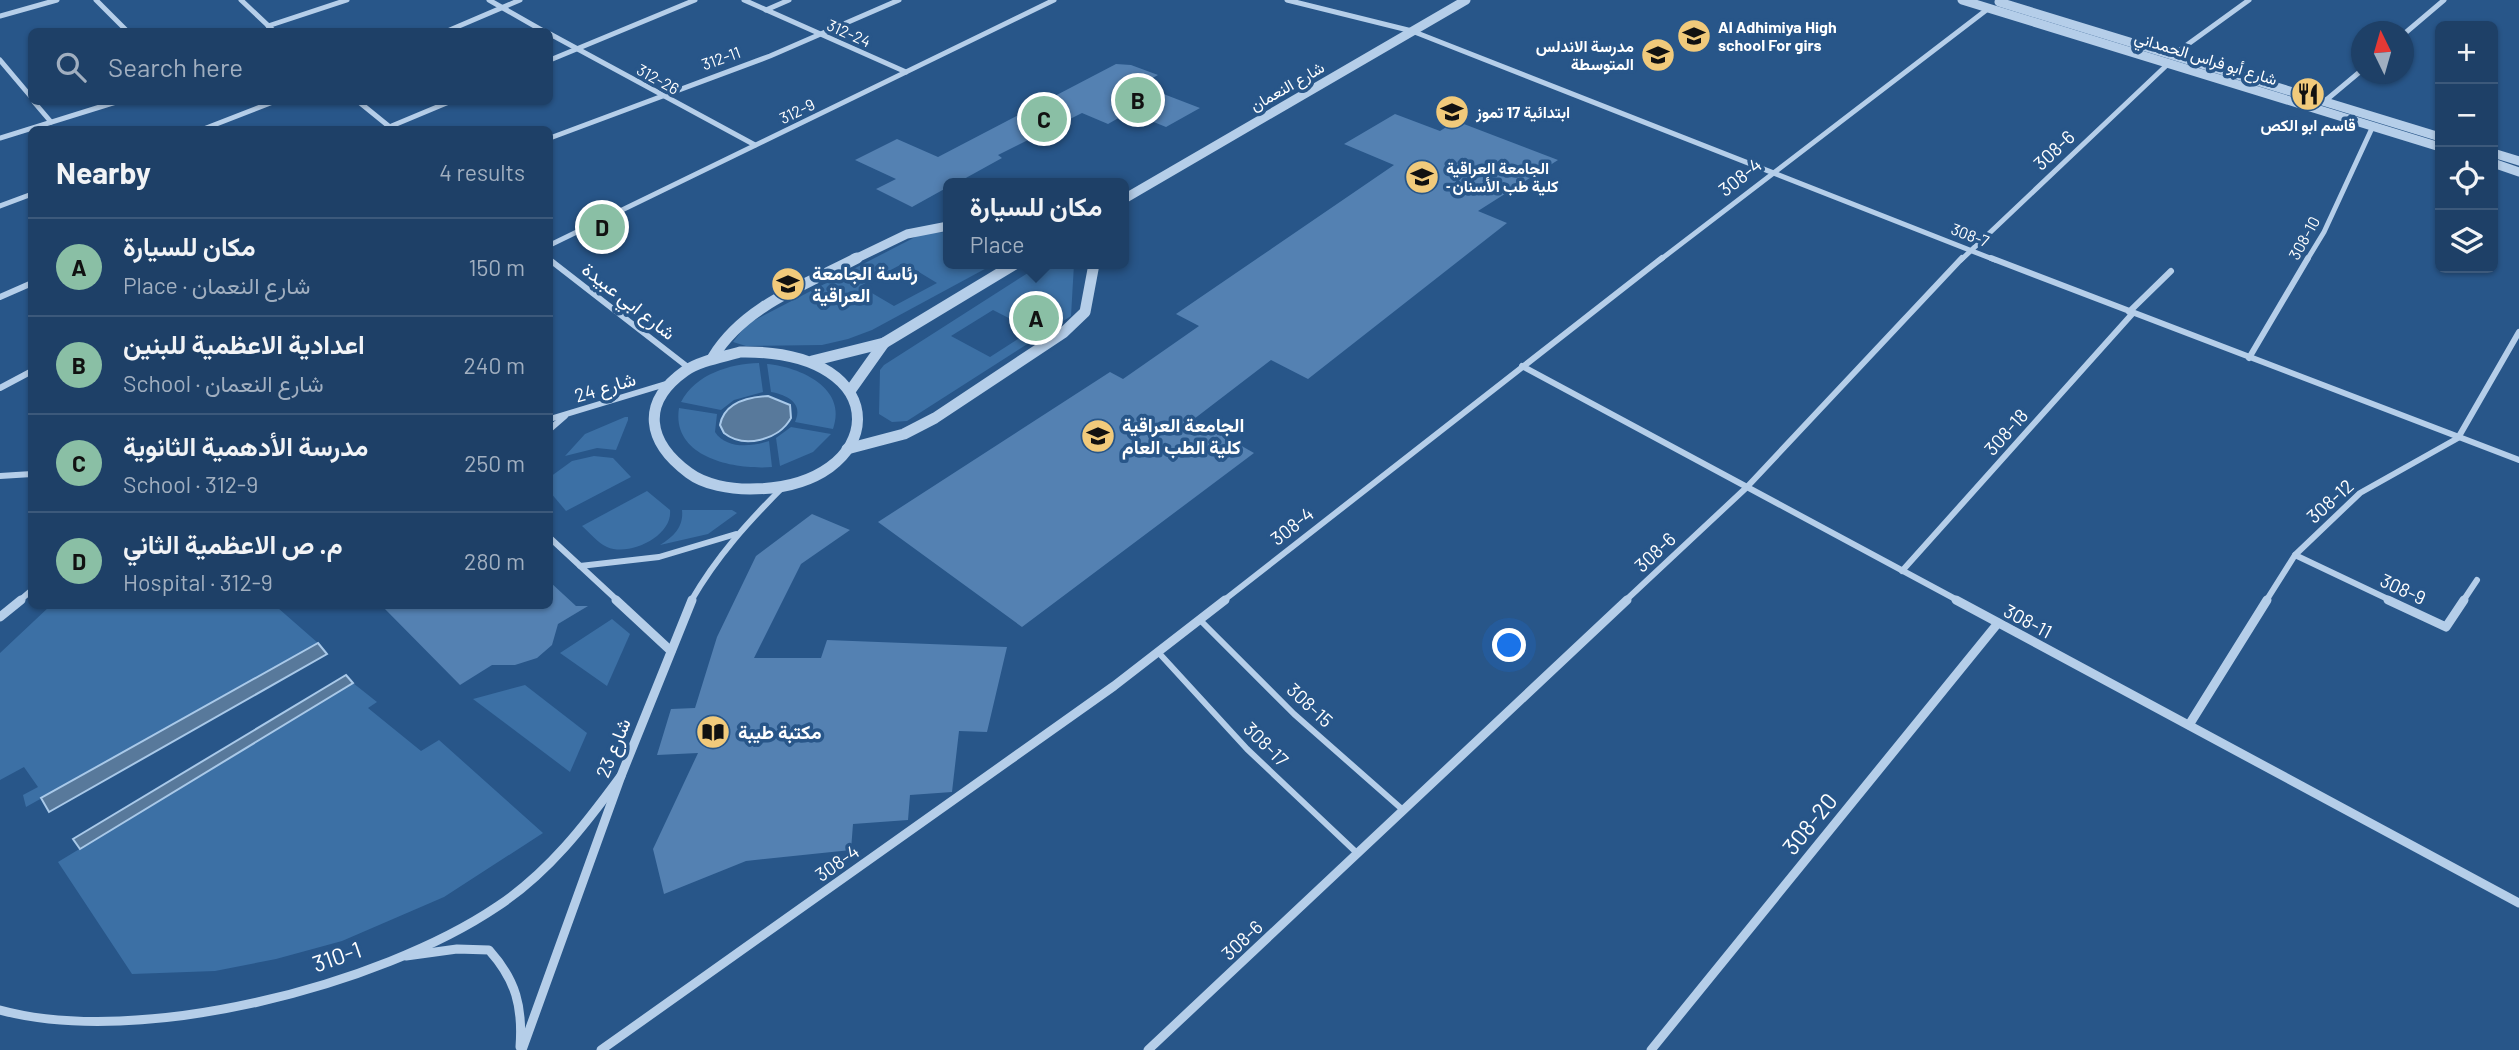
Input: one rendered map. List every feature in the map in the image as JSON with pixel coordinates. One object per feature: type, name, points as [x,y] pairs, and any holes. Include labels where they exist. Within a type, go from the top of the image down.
[{"type":"street","points":[[0,16],[57,0]]},
{"type":"street","points":[[96,0],[124,28]]},
{"type":"street","points":[[241,0],[270,28]]},
{"type":"street","points":[[268,26],[347,0]]},
{"type":"street","name":"312-26","points":[[489,0],[538,28]]},
{"type":"street","points":[[454,28],[520,0]]},
{"type":"street","points":[[553,59],[695,0]]},
{"type":"street","name":"312-24","points":[[744,0],[906,72]]},
{"type":"street","points":[[766,10],[789,0]]},
{"type":"street","name":"312-11","points":[[553,137],[661,94],[825,36],[899,0]]},
{"type":"street","name":"312-9","points":[[553,244],[1054,0]]},
{"type":"street","name":"308-7","points":[[1287,0],[1412,32],[1770,174],[2519,460]]},
{"type":"street","name":"شارع النعمان","points":[[1129,196],[1466,0]]},
{"type":"street","name":"شارع أبو فراس الحمداني","points":[[1962,0],[1995,2],[2435,145]]},
{"type":"street","name":"308-6","points":[[1148,1050],[1747,487],[1970,250],[2171,59],[2249,0]]},
{"type":"street","points":[[2414,25],[2444,0]]},
{"type":"street","name":"308-4","points":[[601,1050],[1157,651],[1995,2]]},
{"type":"street","name":"312-26","points":[[553,36],[755,145]]},
{"type":"street","name":"شارع أبو فراس الحمداني","points":[[2171,59],[2435,134]]},
{"type":"street","points":[[0,60],[28,94]]},
{"type":"street","points":[[2325,101],[2351,79]]},
{"type":"street","points":[[37,105],[51,122]]},
{"type":"street","points":[[38,126],[106,105]]},
{"type":"street","points":[[211,126],[265,105]]},
{"type":"street","points":[[363,105],[389,126]]},
{"type":"street","points":[[395,126],[442,105]]},
{"type":"street","name":"308-10","points":[[2249,358],[2324,232],[2373,126]]},
{"type":"street","points":[[0,138],[28,129]]},
{"type":"street","points":[[2498,155],[2519,161]]},
{"type":"street","points":[[2498,165],[2519,172]]},
{"type":"street","points":[[0,206],[28,196]]},
{"type":"street","points":[[713,357],[733,328],[748,315],[884,244],[907,234],[943,227]]},
{"type":"street","name":"شارع ابي عبيدة","points":[[553,262],[689,368]]},
{"type":"street","points":[[812,361],[884,343],[1007,269]]},
{"type":"street","points":[[847,449],[904,434],[935,418],[1063,333],[1085,312],[1093,269]]},
{"type":"street","name":"308-18","points":[[1902,571],[2171,271]]},
{"type":"street","points":[[0,297],[28,285]]},
{"type":"street","points":[[2458,438],[2519,332]]},
{"type":"street","points":[[850,391],[884,343]]},
{"type":"street","points":[[766,351],[812,361],[838,377],[850,391],[857,407],[858,425],[847,449],[827,468],[784,486],[729,488],[704,481],[674,464],[656,442],[652,425],[657,399],[670,382],[689,368],[713,357],[766,351]]},
{"type":"street","name":"308-11","points":[[1522,366],[2519,903]]},
{"type":"street","points":[[0,388],[28,373]]},
{"type":"street","name":"شارع 24","points":[[553,418],[670,382]]},
{"type":"street","points":[[553,426],[565,415]]},
{"type":"street","name":"308-12","points":[[2189,725],[2295,555],[2360,493],[2458,438]]},
{"type":"street","points":[[0,476],[28,474]]},
{"type":"street","name":"شارع 23","points":[[521,1050],[621,776],[687,609],[709,570],[736,534],[784,486]]},
{"type":"street","points":[[580,566],[659,557],[736,534]]},
{"type":"street","points":[[553,541],[671,651]]},
{"type":"street","name":"308-9","points":[[2295,555],[2446,627],[2477,580]]},
{"type":"street","points":[[0,617],[28,593]]},
{"type":"street","name":"308-20","points":[[1651,1050],[1998,623]]},
{"type":"street","name":"310-1","points":[[0,1010],[23,1017],[140,1021],[270,1000],[398,957],[471,923],[535,878],[584,828],[621,776]]},
{"type":"street","points":[[398,957],[457,949],[489,950],[505,967],[517,986],[523,1015],[521,1050]]},
{"type":"lane","name":"308-15","points":[[1199,619],[1294,714],[1404,810]]},
{"type":"lane","name":"308-17","points":[[1157,651],[1247,749],[1358,853]]},
{"type":"shaded area","points":[[943,232],[943,269],[985,269],[872,330],[848,339],[822,345],[746,346],[733,342],[747,324],[923,233]],"holes":[[[904,263],[937,283],[894,306],[860,286]]]},
{"type":"shaded area","points":[[1034,269],[1074,269],[1071,316],[907,421],[892,422],[879,414],[880,370]],"holes":[[[993,310],[1032,330],[990,357],[951,336]]]},
{"type":"shaded area","points":[[759,363],[763,392],[734,400],[721,410],[681,402],[695,384],[714,372]]},
{"type":"shaded area","points":[[767,364],[793,370],[818,382],[834,402],[836,415],[833,429],[795,422],[796,405],[783,395],[771,392]]},
{"type":"shaded area","points":[[768,396],[790,405],[791,418],[778,432],[761,440],[751,441],[732,438],[724,433],[720,425],[726,411],[745,400]]},
{"type":"shaded area","points":[[679,408],[717,414],[715,432],[732,444],[755,445],[769,441],[772,467],[724,463],[695,449],[685,439],[679,425]]},
{"type":"shaded area","points":[[628,417],[628,420],[616,450],[597,448],[565,456],[585,434]]},
{"type":"shaded area","points":[[791,427],[831,434],[813,452],[780,466],[776,438]]},
{"type":"shaded area","points":[[594,456],[613,458],[631,477],[566,511],[553,496],[553,475],[572,461]]},
{"type":"shaded area","points":[[647,491],[670,510],[665,528],[648,542],[627,549],[607,547],[582,526]]},
{"type":"shaded area","points":[[682,510],[732,510],[737,513],[708,534],[660,545],[677,531]]},
{"type":"shaded area","points":[[47,609],[279,609],[318,643],[26,807],[23,795],[38,787],[24,767],[0,780],[0,653]]},
{"type":"shaded area","points":[[612,619],[630,634],[607,686],[560,653]]},
{"type":"shaded area","points":[[318,643],[327,654],[49,812],[41,798]]},
{"type":"shaded area","points":[[346,675],[353,683],[80,849],[73,839]]},
{"type":"shaded area","points":[[353,683],[377,702],[368,708],[421,751],[439,740],[543,833],[444,897],[342,941],[276,959],[215,971],[132,974],[58,862]]},
{"type":"shaded area","points":[[525,685],[587,733],[570,772],[473,699]]},
{"type":"building","points":[[1116,64],[1131,65],[1158,75],[1140,85],[1200,108],[1166,127],[1129,112],[1108,124],[1082,113],[998,155],[1002,158],[966,178],[943,178],[943,190],[912,207],[876,189],[896,179],[855,160],[897,139],[938,157]]},
{"type":"building","points":[[1395,114],[1440,131],[1456,121],[1558,160],[1478,211],[1507,223],[1308,379],[1271,360],[1194,419],[1254,453],[1022,627],[878,522],[1110,372],[1123,379],[1199,326],[1176,314],[1394,165],[1344,144]]},
{"type":"building","points":[[812,514],[850,530],[801,564],[754,658],[821,658],[827,640],[1007,647],[987,732],[959,731],[952,792],[910,795],[908,820],[853,824],[851,850],[746,861],[664,894],[653,849],[698,753],[657,755],[671,709],[695,708],[717,637],[756,556]]},
{"type":"building","points":[[553,585],[576,606],[588,606],[558,624],[552,645],[537,658],[515,665],[492,665],[460,685],[385,609],[553,609]]},
{"type":"place","name":"Al Adhimiya High school For girs","points":[[1694,36]]},
{"type":"place","name":"مدرسة الاندلس المتوسطة","points":[[1658,55]]},
{"type":"place","name":"قاسم ابو الكص","points":[[2308,94]]},
{"type":"place","name":"اعدادية الاعظمية للبنين","points":[[1138,100]]},
{"type":"place","name":"ابتدائية 17 تموز","points":[[1452,112]]},
{"type":"place","name":"مدرسة الأدهمية الثانوية","points":[[1044,119]]},
{"type":"place","name":"الجامعة العراقية -كلية طب الأسنان","points":[[1422,177]]},
{"type":"place","name":"م. ص الاعظمية الثاني","points":[[602,227]]},
{"type":"place","name":"رئاسة الجامعة العراقية","points":[[788,284]]},
{"type":"place","name":"مكان للسيارة","points":[[1036,318]]},
{"type":"place","name":"الجامعة العراقية كلية الطب العام","points":[[1098,436]]},
{"type":"place","name":"مكتبة طيبة","points":[[713,732]]}]
